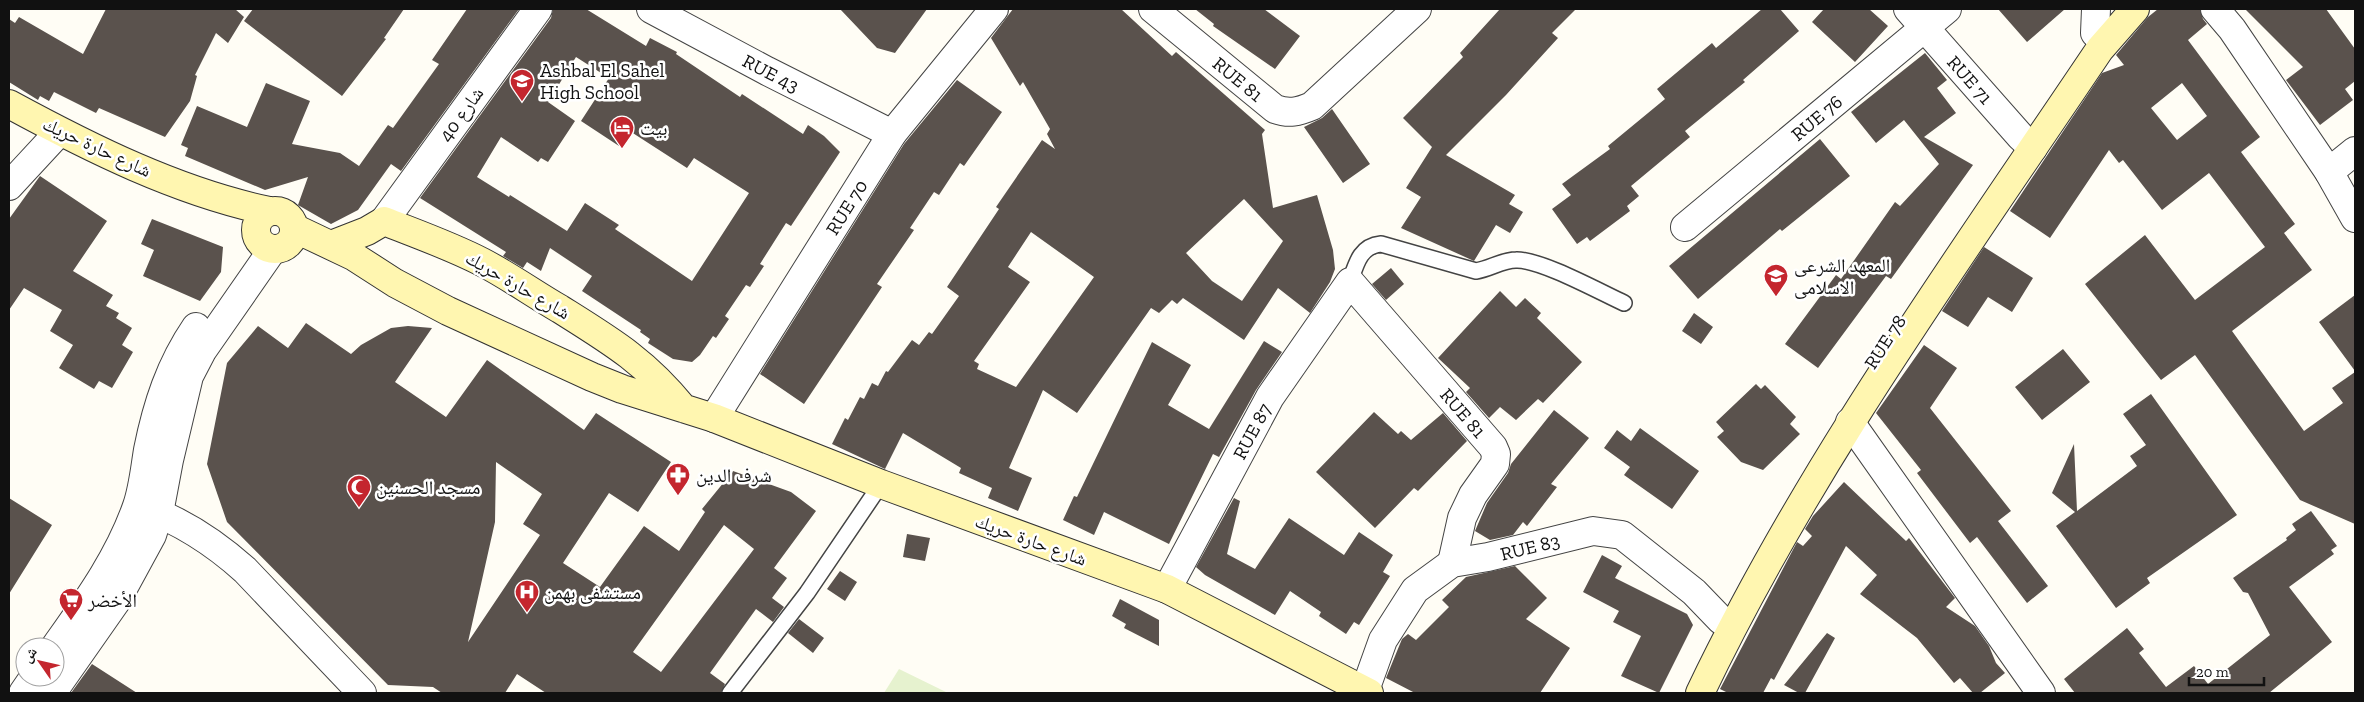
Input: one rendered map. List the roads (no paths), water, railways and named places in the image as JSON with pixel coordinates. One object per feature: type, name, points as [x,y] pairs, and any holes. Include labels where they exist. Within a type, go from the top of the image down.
[{"type":"street","name":"شارع 40","points":[[384,220],[538,9]]},
{"type":"street","name":"RUE 43","points":[[651,9],[767,71],[892,134]]},
{"type":"street","name":"RUE 70","points":[[714,418],[892,134],[994,9]]},
{"type":"street","name":"RUE 81","points":[[1153,9],[1275,109],[1286,113],[1299,112],[1312,106],[1417,9]]},
{"type":"street","name":"RUE 76","points":[[1685,227],[1916,18],[1947,9]]},
{"type":"street","name":"RUE 78","points":[[1686,693],[1727,622],[1768,533],[1850,395],[2027,143],[2095,21],[2114,9]]},
{"type":"street","points":[[1700,693],[1727,622],[1850,422],[2027,143],[2100,49],[2135,9]]},
{"type":"street","points":[[2215,9],[2232,29],[2329,172],[2355,218]]},
{"type":"street","name":"RUE 71","points":[[1916,18],[2027,143]]},
{"type":"street","name":"شارع حارة حريك","points":[[9,104],[60,132],[187,188],[264,233],[277,210],[286,213],[292,219],[294,228],[331,245],[395,283],[457,315],[592,377],[622,389],[714,418],[881,484],[1167,589],[1366,692]]},
{"type":"street","points":[[9,186],[60,132]]},
{"type":"street","points":[[2329,172],[2355,151]]},
{"type":"street","points":[[331,245],[367,231],[384,220]]},
{"type":"street","name":"شارع حارة حريك","points":[[384,220],[484,263],[611,341],[637,359],[661,381],[683,408]]},
{"type":"street","points":[[62,637],[96,589],[120,546],[148,509],[189,376],[264,233]]},
{"type":"street","name":"RUE 81","points":[[1350,282],[1493,447],[1496,454],[1495,464],[1472,495],[1462,518],[1452,563]]},
{"type":"street","name":"RUE 87","points":[[1167,589],[1270,397],[1350,282]]},
{"type":"street","points":[[1850,422],[2041,693]]},
{"type":"street","points":[[52,693],[119,595],[152,535],[148,509]]},
{"type":"street","points":[[148,509],[196,532],[225,552],[245,570],[362,693]]},
{"type":"street","name":"RUE 83","points":[[1366,692],[1383,640],[1415,590],[1452,563],[1488,557],[1594,531],[1622,535],[1694,592],[1727,622]]},
{"type":"lane","points":[[1350,282],[1358,258],[1365,249],[1371,245],[1381,244],[1476,271],[1488,269],[1509,260],[1527,260],[1624,303]]},
{"type":"lane","points":[[730,693],[807,593],[881,484]]},
{"type":"place","name":"Ashbal El Sahel High School","points":[[522,102]]},
{"type":"place","name":"بيت","points":[[622,149]]},
{"type":"place","name":"المعهد الشرعى الاسلامى","points":[[1776,297]]},
{"type":"place","name":"شرف الدين","points":[[678,496]]},
{"type":"place","name":"مسجد الحسنين","points":[[359,508]]},
{"type":"place","name":"مستشفى بهمن","points":[[527,613]]},
{"type":"place","name":"الأخضر","points":[[71,621]]}]
